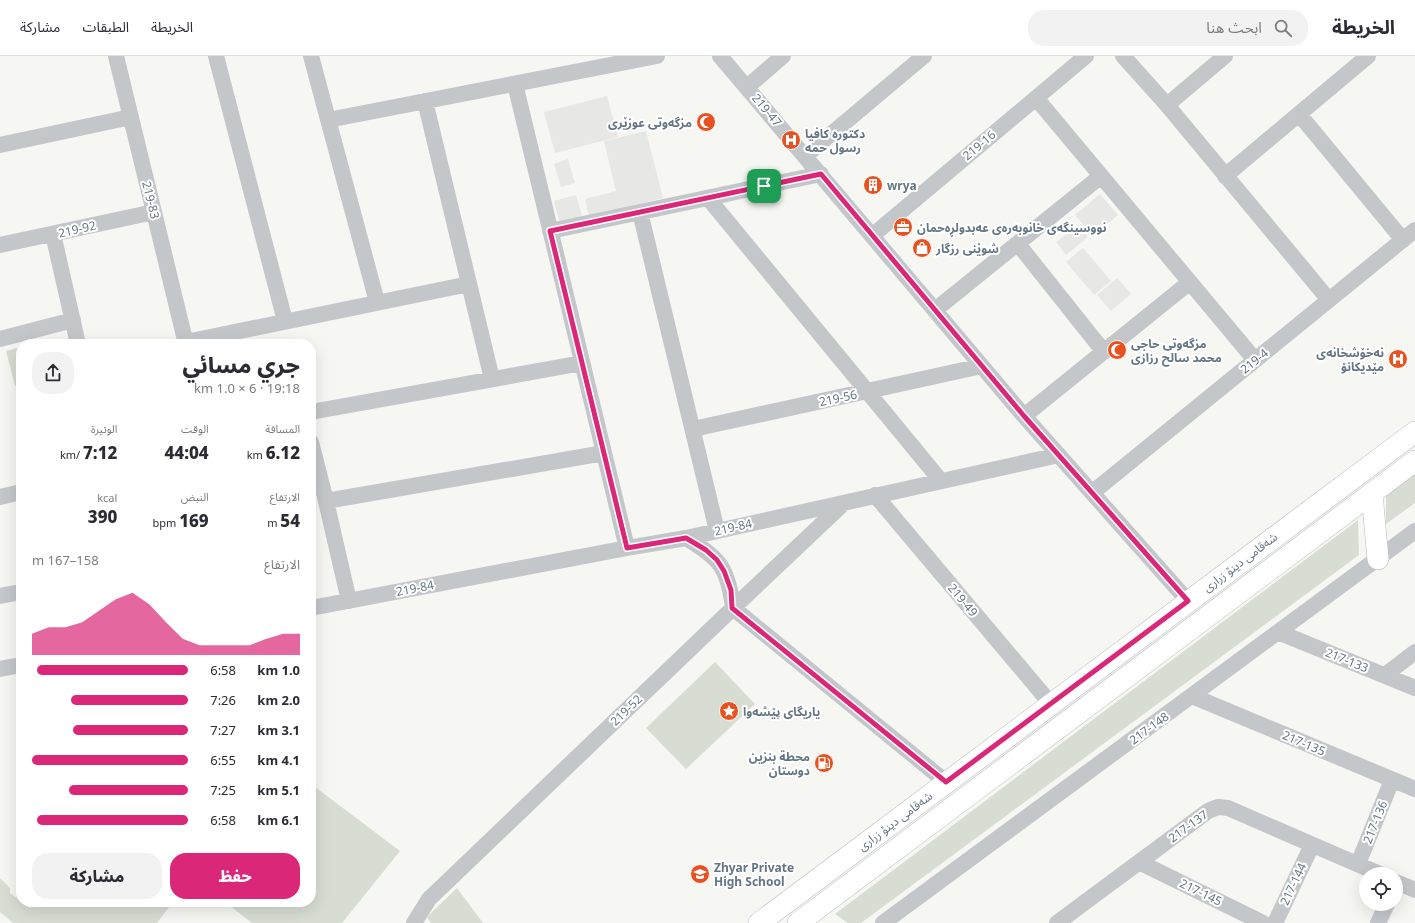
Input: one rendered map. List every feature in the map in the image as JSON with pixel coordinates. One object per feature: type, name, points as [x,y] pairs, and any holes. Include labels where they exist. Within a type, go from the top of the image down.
[{"type":"main road","name":"شەقامی دینۆ زراری","points":[[759,923],[1415,432]]},
{"type":"main road","name":"شەقامی دینۆ زراری","points":[[807,921],[1415,461]]},
{"type":"main road","points":[[1372,494],[1378,559]]},
{"type":"street","name":"219-83","points":[[116,56],[185,339]]},
{"type":"street","points":[[216,56],[285,321]]},
{"type":"street","points":[[311,56],[377,302]]},
{"type":"street","points":[[328,120],[657,56]]},
{"type":"street","name":"219-47","points":[[720,56],[873,235],[1024,416],[1093,492],[1188,601]]},
{"type":"street","points":[[747,87],[782,56]]},
{"type":"street","points":[[805,156],[924,56]]},
{"type":"street","name":"219-16","points":[[873,235],[1086,56]]},
{"type":"street","points":[[1123,56],[1167,105],[1329,300]]},
{"type":"street","points":[[1167,105],[1225,56]]},
{"type":"street","points":[[1225,176],[1368,56]]},
{"type":"street","points":[[514,84],[627,548]]},
{"type":"street","points":[[1036,98],[1255,360]]},
{"type":"street","points":[[425,102],[492,379]]},
{"type":"street","points":[[1299,114],[1409,235]]},
{"type":"street","points":[[0,145],[131,117]]},
{"type":"street","points":[[550,231],[821,174]]},
{"type":"street","points":[[935,310],[1101,176]]},
{"type":"street","points":[[708,198],[941,481]]},
{"type":"street","name":"219-92","points":[[0,245],[154,212]]},
{"type":"street","points":[[640,212],[717,531]]},
{"type":"street","points":[[53,234],[77,339]]},
{"type":"street","name":"219-4","points":[[1093,492],[1409,235]]},
{"type":"street","points":[[1018,244],[1104,352]]},
{"type":"street","points":[[1024,416],[1190,282]]},
{"type":"street","points":[[204,339],[469,284]]},
{"type":"street","points":[[0,339],[73,320]]},
{"type":"street","points":[[316,411],[582,363]]},
{"type":"street","name":"219-56","points":[[693,429],[982,366]]},
{"type":"street","points":[[326,501],[604,453]]},
{"type":"street","name":"219-84","points":[[316,607],[686,538],[1059,455]]},
{"type":"street","points":[[316,462],[349,601]]},
{"type":"street","points":[[0,497],[16,493]]},
{"type":"street","name":"219-49","points":[[875,495],[1051,704]]},
{"type":"street","name":"219-52","points":[[414,923],[429,899],[732,608],[845,502]]},
{"type":"street","name":"217-148","points":[[883,923],[1415,531]]},
{"type":"street","points":[[686,538],[706,550],[717,560],[724,571],[731,590],[732,608],[946,782]]},
{"type":"street","points":[[0,596],[16,593]]},
{"type":"street","name":"217-133","points":[[1278,632],[1415,688]]},
{"type":"street","points":[[1385,676],[1415,652]]},
{"type":"street","points":[[0,669],[16,666]]},
{"type":"street","name":"217-135","points":[[1192,696],[1415,789]]},
{"type":"street","name":"217-136","points":[[1358,864],[1392,780]]},
{"type":"street","name":"217-137","points":[[1057,923],[1208,811],[1218,807],[1228,808],[1365,867]]},
{"type":"street","name":"217-144","points":[[1275,923],[1312,845]]},
{"type":"street","name":"217-145","points":[[1139,862],[1263,923]]},
{"type":"street","points":[[1403,886],[1415,890]]},
{"type":"street","points":[[1378,923],[1384,911]]},
{"type":"shaded area","points":[[607,96],[618,137],[555,153],[544,112]]},
{"type":"shaded area","points":[[646,131],[663,198],[589,217],[585,199],[616,191],[604,141]]},
{"type":"shaded area","points":[[568,159],[575,183],[561,187],[554,164]]},
{"type":"shaded area","points":[[1100,194],[1118,215],[1093,236],[1075,215]]},
{"type":"shaded area","points":[[576,195],[582,216],[560,223],[554,201]]},
{"type":"shaded area","points":[[1078,225],[1088,237],[1066,255],[1056,242]]},
{"type":"shaded area","points":[[1083,248],[1111,281],[1094,295],[1066,262]]},
{"type":"shaded area","points":[[1117,278],[1131,294],[1111,311],[1097,295]]},
{"type":"shaded area","points":[[16,348],[16,386],[15,386],[6,351]]},
{"type":"shaded area","points":[[1415,474],[1415,503],[1386,524],[1386,496]]},
{"type":"shaded area","points":[[1358,520],[1359,555],[861,923],[848,923],[835,914]]},
{"type":"shaded area","points":[[715,662],[755,704],[686,769],[646,728]]},
{"type":"shaded area","points":[[316,788],[400,851],[342,923],[252,923],[231,907],[316,907]]},
{"type":"shaded area","points":[[0,878],[10,888],[10,893],[16,898],[16,907],[169,907],[157,923],[13,923],[0,912]]},
{"type":"shaded area","points":[[457,888],[483,923],[431,923],[427,917]]},
{"type":"place","name":"مزگه‌وتی عوزێری","points":[[706,122]]},
{"type":"place","name":"دکتورە کافیا رسول حمە","points":[[791,140]]},
{"type":"place","name":"wrya","points":[[873,185]]},
{"type":"place","name":"نووسینگەی خانوبەرەی عەبدولڕەحمان","points":[[903,227]]},
{"type":"place","name":"شوێنی رزگار","points":[[922,248]]},
{"type":"place","name":"مزگەوتی حاجی محمد سالح رزازی","points":[[1117,350]]},
{"type":"place","name":"نەخۆشخانەی مێدیکانۆ","points":[[1398,359]]},
{"type":"place","name":"یاریگای پێشەوا","points":[[729,711]]},
{"type":"place","name":"محطة بنزين دوستان","points":[[824,763]]},
{"type":"place","name":"Zhyar Private High School","points":[[700,874]]},
{"type":"route","points":[[821,174],[1024,416],[1093,492],[1188,601],[946,782],[732,608],[731,590],[724,571],[717,560],[706,550],[686,538],[627,548],[550,231],[764,186],[821,174]]}]
